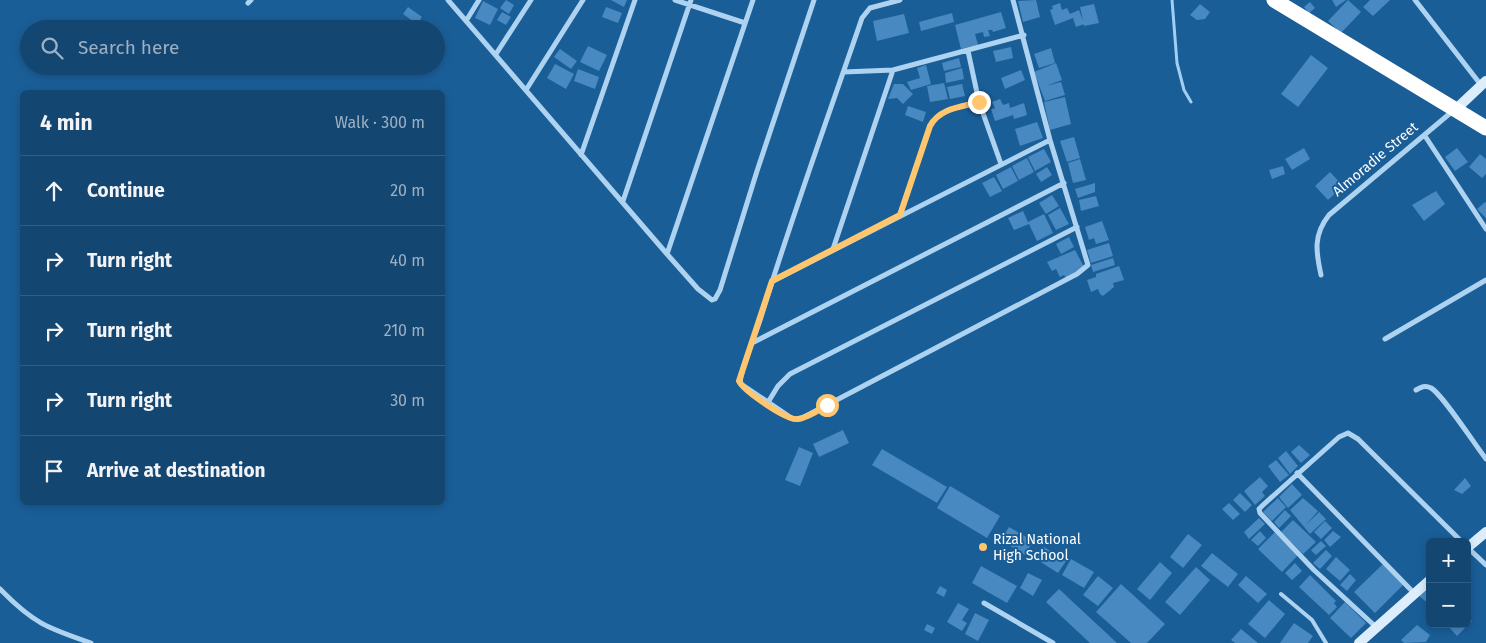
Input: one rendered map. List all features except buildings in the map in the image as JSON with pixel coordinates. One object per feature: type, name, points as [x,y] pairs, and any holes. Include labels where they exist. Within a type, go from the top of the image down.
[{"type":"highway","points":[[1274,0],[1486,128]]},
{"type":"street","points":[[448,0],[698,289],[709,298],[715,299],[720,290],[814,0]]},
{"type":"street","points":[[466,21],[479,0]]},
{"type":"street","points":[[496,54],[531,0]]},
{"type":"street","points":[[526,90],[583,0]]},
{"type":"street","points":[[581,155],[635,0]]},
{"type":"street","points":[[675,0],[690,3],[744,23]]},
{"type":"street","points":[[667,254],[753,0]]},
{"type":"street","points":[[900,0],[867,11],[844,72],[772,281],[754,342],[739,381],[786,417],[800,419],[1084,270],[1088,265],[1050,140],[1024,35],[1013,0]]},
{"type":"street","points":[[1415,0],[1484,83]]},
{"type":"street","points":[[622,201],[690,3]]},
{"type":"street","points":[[844,72],[893,70],[1024,35]]},
{"type":"street","points":[[968,51],[979,102],[1001,164]]},
{"type":"street","points":[[833,250],[893,70]]},
{"type":"street","name":"Almoradie Street","points":[[1321,275],[1316,244],[1322,224],[1329,215],[1425,136],[1484,83]]},
{"type":"street","points":[[900,215],[934,118],[948,110],[979,102]]},
{"type":"street","points":[[1425,136],[1486,229]]},
{"type":"street","points":[[772,281],[1050,140]]},
{"type":"street","points":[[754,342],[1064,184]]},
{"type":"street","points":[[767,404],[778,386],[790,374],[1077,227]]},
{"type":"street","points":[[1385,340],[1486,280]]},
{"type":"street","points":[[1416,390],[1421,387],[1429,387],[1442,398],[1486,459]]},
{"type":"street","points":[[1376,627],[1314,570],[1260,514],[1259,510],[1297,473],[1341,435],[1351,434],[1458,538]]},
{"type":"street","points":[[1297,473],[1414,593]]},
{"type":"street","points":[[1471,542],[1486,532]]},
{"type":"street","points":[[1471,551],[1486,565]]},
{"type":"street","points":[[1359,643],[1426,583]]},
{"type":"street","points":[[0,589],[22,612],[37,622],[91,643]]},
{"type":"street","points":[[984,603],[1053,643]]},
{"type":"lane","points":[[1281,594],[1312,620],[1326,643]]},
{"type":"waterway","points":[[1172,0],[1177,63],[1184,90],[1191,102]]},
{"type":"place","name":"Rizal National High School","points":[[983,547]]},
{"type":"route","points":[[827,405],[800,419],[793,420],[767,404],[739,381],[754,342],[772,281],[900,215],[934,118],[948,110],[979,102]]}]
